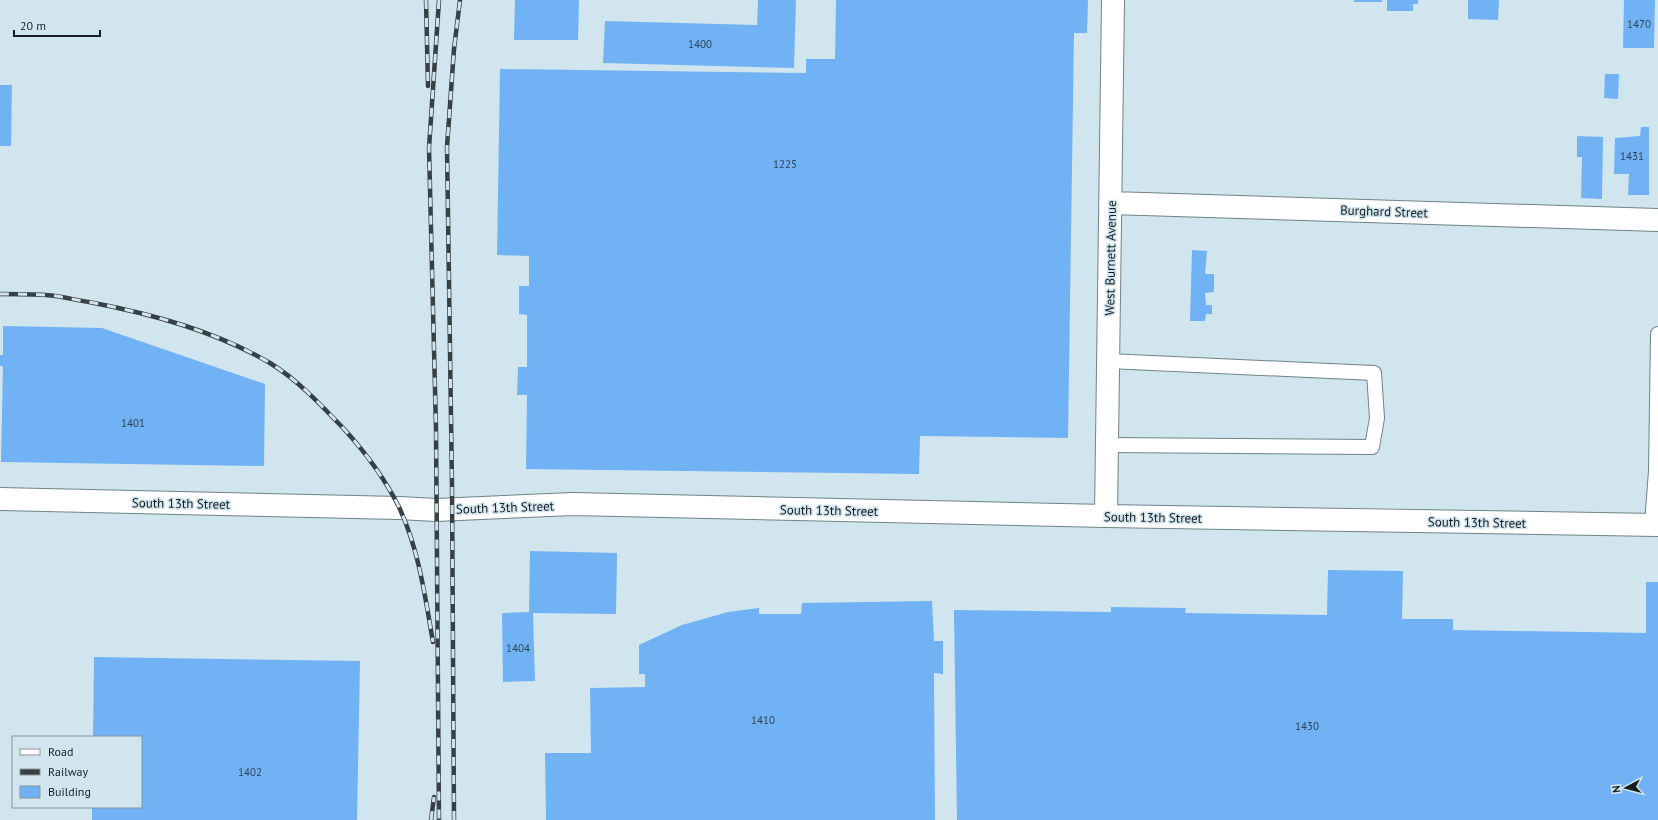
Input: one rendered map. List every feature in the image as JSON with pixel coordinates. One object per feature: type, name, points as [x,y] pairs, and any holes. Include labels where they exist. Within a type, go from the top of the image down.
[{"type":"street","name":"West Burnett Avenue","points":[[1106,516],[1113,0]]},
{"type":"street","name":"Burghard Street","points":[[1111,203],[1658,220]]},
{"type":"street","name":"South 13th Street","points":[[0,499],[436,510],[573,504],[1106,516],[1655,524]]},
{"type":"lane","points":[[1655,524],[1658,334]]},
{"type":"lane","points":[[1107,445],[1372,447],[1377,418],[1374,373],[1108,361]]},
{"type":"building","points":[[515,0],[579,0],[578,40],[514,40]]},
{"type":"building","points":[[758,0],[796,0],[794,68],[603,63],[605,21],[757,25]]},
{"type":"building","points":[[836,0],[1088,0],[1087,33],[1074,33],[1068,438],[920,436],[919,474],[526,469],[527,395],[517,395],[518,367],[527,367],[527,315],[519,314],[519,286],[529,286],[529,256],[497,255],[500,69],[806,73],[806,59],[835,59]]},
{"type":"building","points":[[1354,0],[1382,0],[1382,2],[1354,2]]},
{"type":"building","points":[[1387,0],[1418,0],[1418,4],[1413,4],[1413,11],[1387,11]]},
{"type":"building","points":[[1468,0],[1499,0],[1498,20],[1468,19]]},
{"type":"building","points":[[1624,0],[1655,0],[1654,48],[1623,48]]},
{"type":"building","points":[[1605,74],[1619,74],[1618,99],[1604,98]]},
{"type":"building","points":[[0,85],[12,85],[11,146],[0,146]]},
{"type":"building","points":[[1641,127],[1649,127],[1649,195],[1628,195],[1629,174],[1614,174],[1615,138],[1640,136]]},
{"type":"building","points":[[1577,136],[1603,137],[1602,199],[1581,198],[1582,157],[1577,157]]},
{"type":"building","points":[[1192,250],[1207,251],[1205,274],[1214,274],[1214,292],[1205,293],[1206,305],[1212,305],[1212,314],[1206,314],[1205,321],[1190,321]]},
{"type":"building","points":[[3,326],[102,328],[265,384],[264,466],[1,462],[3,366],[0,366],[0,355],[3,355]]},
{"type":"building","points":[[530,551],[617,553],[616,614],[533,613],[535,681],[503,682],[502,613],[529,612]]},
{"type":"building","points":[[1328,570],[1403,571],[1402,619],[1453,619],[1453,630],[1646,633],[1646,582],[1658,582],[1658,820],[957,820],[954,610],[1111,612],[1111,607],[1186,608],[1185,613],[1327,615]]},
{"type":"building","points":[[932,601],[934,641],[943,641],[943,674],[934,673],[935,820],[546,820],[545,753],[591,753],[590,688],[645,687],[645,674],[639,674],[639,645],[682,625],[728,612],[759,608],[759,614],[801,614],[802,603]]},
{"type":"building","points":[[94,657],[360,661],[357,820],[92,820],[92,808],[142,808],[142,736],[93,736]]},
{"type":"railway","points":[[426,0],[428,86]]},
{"type":"railway","points":[[439,0],[429,148],[436,429],[439,820]]},
{"type":"railway","points":[[454,820],[452,485],[447,147],[454,49],[460,0]]},
{"type":"railway","points":[[0,294],[35,294],[57,296],[159,318],[205,333],[249,352],[281,370],[300,385],[344,429],[367,456],[399,507],[412,540],[424,590],[433,642]]},
{"type":"railway","points":[[431,820],[434,797]]}]
